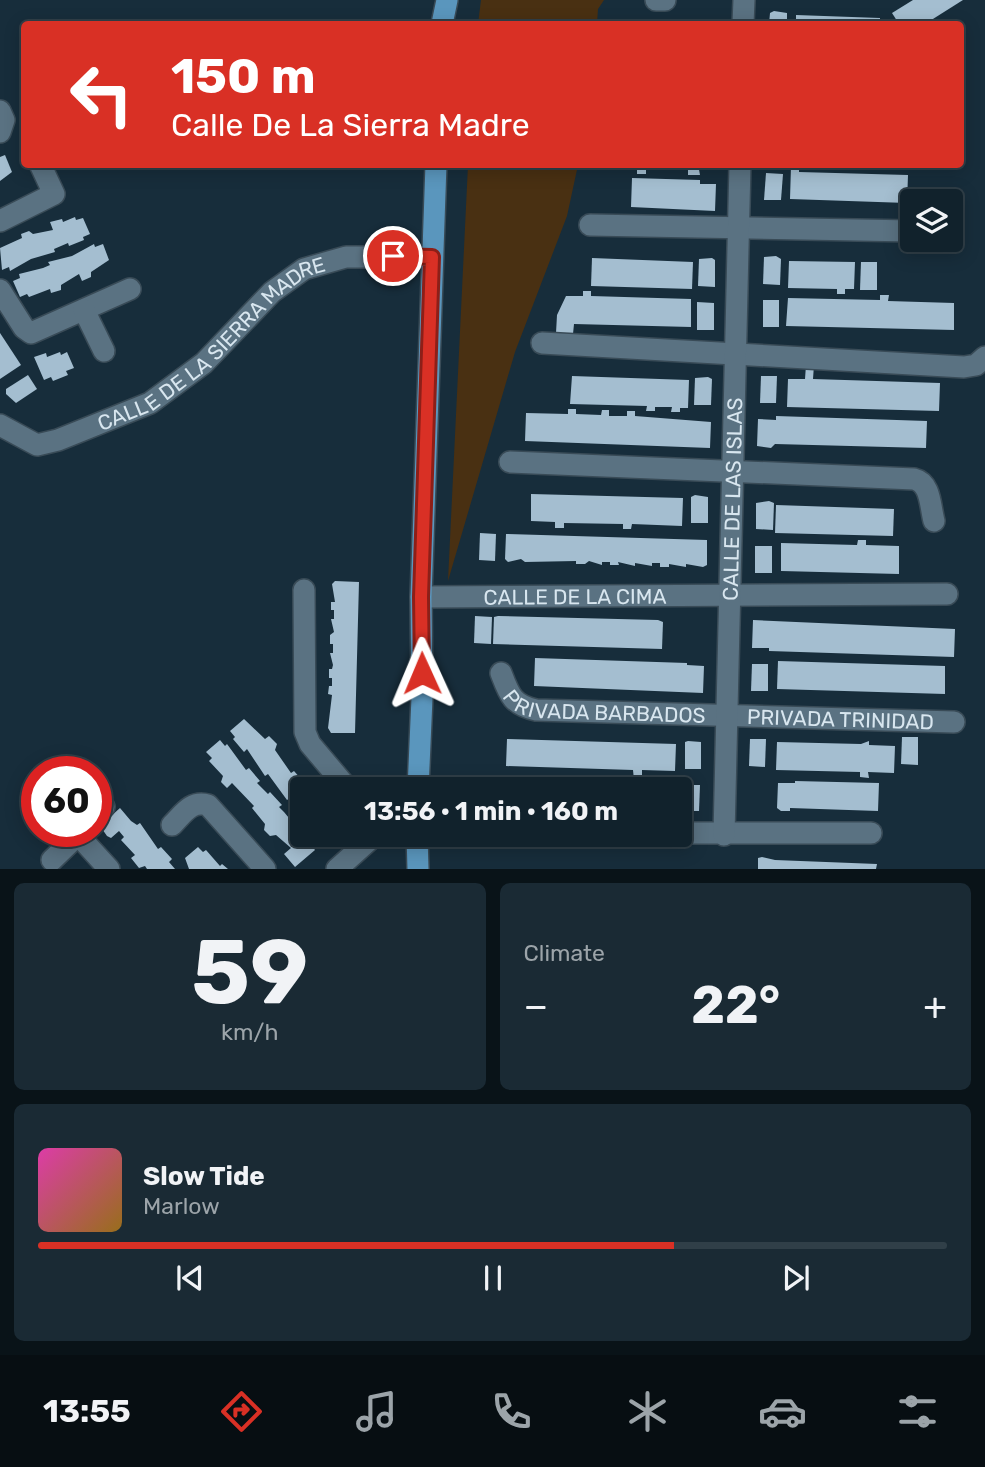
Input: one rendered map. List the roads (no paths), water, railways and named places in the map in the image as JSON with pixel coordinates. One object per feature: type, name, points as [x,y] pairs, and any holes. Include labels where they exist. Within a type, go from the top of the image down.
[{"type":"main road","points":[[443,21],[447,0]]},
{"type":"main road","points":[[419,777],[422,698],[421,597],[436,168]]},
{"type":"main road","points":[[417,847],[418,869]]},
{"type":"street","points":[[656,0],[664,0]]},
{"type":"street","points":[[743,21],[744,0]]},
{"type":"street","points":[[0,111],[4,120],[0,132]]},
{"type":"street","points":[[0,221],[54,194],[42,168]]},
{"type":"street","name":"CALLE DE LAS ISLAS","points":[[724,835],[740,168]]},
{"type":"street","points":[[590,225],[900,231]]},
{"type":"street","name":"CALLE DE LA SIERRA MADRE","points":[[0,425],[37,445],[58,440],[150,403],[204,363],[272,292],[304,269],[346,257],[432,257]]},
{"type":"street","points":[[0,290],[24,328],[32,333],[130,289]]},
{"type":"street","points":[[84,310],[104,351]]},
{"type":"street","points":[[542,344],[964,367],[976,365],[985,357]]},
{"type":"street","points":[[510,462],[914,479],[922,481],[926,487],[934,521]]},
{"type":"street","points":[[304,590],[304,732],[310,744],[338,777]]},
{"type":"street","name":"CALLE DE LA CIMA","points":[[421,597],[947,594]]},
{"type":"street","name":"PRIVADA BARBADOS","points":[[501,673],[510,698],[521,707],[727,717]]},
{"type":"street","name":"PRIVADA TRINIDAD","points":[[727,717],[954,722]]},
{"type":"street","points":[[172,825],[191,805],[200,802],[208,804],[265,869]]},
{"type":"street","points":[[692,834],[871,834]]},
{"type":"street","points":[[52,860],[65,847]]},
{"type":"street","points":[[91,847],[109,869]]},
{"type":"street","points":[[337,869],[362,847]]}]
